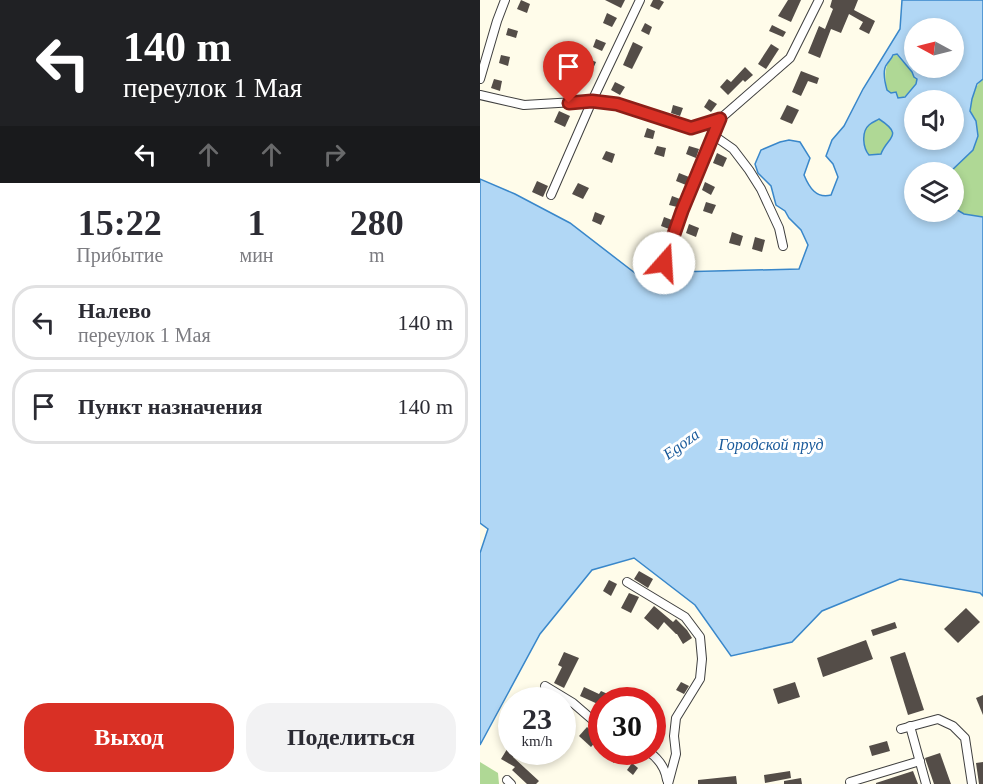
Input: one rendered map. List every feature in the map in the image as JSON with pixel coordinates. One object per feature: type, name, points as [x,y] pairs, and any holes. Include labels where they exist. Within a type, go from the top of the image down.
[{"type":"street","points":[[480,78],[505,0]]},
{"type":"street","points":[[551,195],[640,0]]},
{"type":"street","points":[[480,95],[524,105],[592,101],[617,104],[691,128],[720,119],[790,58],[819,0]]},
{"type":"street","points":[[664,263],[682,211],[720,119]]},
{"type":"street","points":[[713,135],[733,149],[761,189],[779,228],[783,246]]},
{"type":"street","points":[[627,582],[685,616],[700,637],[702,659],[700,679],[676,718],[674,736],[676,754],[668,784]]},
{"type":"street","points":[[545,686],[573,703],[588,716]]},
{"type":"street","points":[[901,729],[938,719],[953,726],[965,738],[972,784]]},
{"type":"street","points":[[910,726],[926,784]]},
{"type":"street","points":[[850,783],[920,761]]},
{"type":"street","points":[[662,765],[666,770],[668,784]]},
{"type":"green space","points":[[896,54],[904,63],[904,78],[917,78],[916,84],[910,90],[904,90],[904,97],[898,98],[896,94],[887,90],[886,70],[892,57]]},
{"type":"green space","points":[[983,79],[983,217],[964,214],[964,162],[959,162],[976,121],[970,108],[978,85]]},
{"type":"green space","points":[[879,119],[893,133],[881,154],[869,155],[864,144],[866,127]]},
{"type":"green space","points":[[480,762],[498,773],[499,784],[480,784]]},
{"type":"water","name":"Городской пруд","points":[[902,0],[983,0],[983,79],[977,84],[970,111],[976,121],[978,136],[973,150],[960,162],[904,162],[904,222],[964,222],[964,214],[983,217],[983,596],[980,593],[900,579],[822,611],[792,642],[731,656],[695,605],[634,558],[592,570],[540,634],[511,687],[498,687],[498,712],[480,745],[480,553],[488,529],[480,523],[480,179],[515,194],[570,223],[635,273],[799,269],[808,245],[801,230],[785,211],[776,205],[771,186],[758,173],[755,164],[761,150],[789,140],[800,142],[810,158],[804,175],[808,184],[817,194],[831,195],[838,177],[833,164],[826,156],[832,140],[844,126],[863,89],[900,29]],"holes":[[[904,18],[964,18],[964,78],[916,78],[916,84],[911,90],[964,90],[964,150],[904,150],[904,97],[898,98],[896,92],[891,93],[887,90],[885,80],[885,67],[893,55],[897,54],[904,62]],[[879,119],[893,133],[881,154],[869,155],[864,144],[866,128]]]},
{"type":"building","points":[[521,0],[530,4],[527,13],[517,9]]},
{"type":"building","points":[[605,0],[625,0],[621,8]]},
{"type":"building","points":[[653,0],[664,2],[659,10],[650,6]]},
{"type":"building","points":[[788,0],[801,0],[791,22],[778,16]]},
{"type":"building","points":[[832,0],[858,0],[854,10],[875,21],[869,34],[859,29],[863,22],[849,14],[841,33],[831,29],[820,58],[808,53],[819,26],[825,29],[833,9],[830,7]]},
{"type":"building","points":[[607,13],[617,18],[612,27],[603,23]]},
{"type":"building","points":[[645,23],[652,27],[649,35],[641,31]]},
{"type":"building","points":[[772,25],[786,32],[783,37],[769,31]]},
{"type":"building","points":[[508,28],[518,31],[516,38],[506,35]]},
{"type":"building","points":[[596,39],[606,43],[602,51],[593,47]]},
{"type":"building","points":[[633,42],[643,47],[632,69],[623,65]]},
{"type":"building","points":[[771,44],[779,49],[766,69],[758,64]]},
{"type":"building","points":[[501,55],[510,57],[508,66],[499,63]]},
{"type":"building","points":[[586,58],[596,62],[592,71],[582,67]]},
{"type":"building","points":[[745,67],[753,75],[745,82],[743,80],[728,95],[720,87],[727,79],[731,82]]},
{"type":"building","points":[[801,71],[819,78],[817,84],[808,81],[801,96],[792,92]]},
{"type":"building","points":[[573,76],[584,80],[580,90],[569,86]]},
{"type":"building","points":[[494,79],[502,81],[500,91],[491,88]]},
{"type":"building","points":[[615,82],[625,87],[620,95],[611,90]]},
{"type":"building","points":[[709,99],[717,104],[711,112],[704,107]]},
{"type":"building","points":[[673,105],[683,108],[680,116],[671,113]]},
{"type":"building","points":[[787,105],[799,110],[792,124],[780,119]]},
{"type":"building","points":[[559,111],[570,116],[565,127],[554,122]]},
{"type":"building","points":[[647,128],[655,131],[653,139],[644,137]]},
{"type":"building","points":[[657,146],[666,148],[664,157],[654,154]]},
{"type":"building","points":[[689,146],[699,149],[696,158],[686,154]]},
{"type":"building","points":[[606,151],[615,154],[612,163],[602,159]]},
{"type":"building","points":[[717,153],[727,158],[723,167],[713,163]]},
{"type":"building","points":[[679,173],[689,177],[686,185],[676,181]]},
{"type":"building","points":[[537,181],[548,186],[543,197],[532,192]]},
{"type":"building","points":[[705,182],[715,187],[711,195],[702,190]]},
{"type":"building","points":[[578,183],[589,188],[583,199],[572,194]]},
{"type":"building","points":[[672,196],[680,199],[677,207],[669,205]]},
{"type":"building","points":[[706,202],[716,205],[712,214],[703,211]]},
{"type":"building","points":[[595,212],[605,216],[601,225],[592,221]]},
{"type":"building","points":[[664,217],[672,220],[669,229],[661,226]]},
{"type":"building","points":[[689,224],[699,228],[696,237],[686,233]]},
{"type":"building","points":[[732,232],[743,236],[740,246],[729,243]]},
{"type":"building","points":[[755,237],[765,240],[762,252],[752,249]]},
{"type":"building","points":[[651,246],[662,250],[659,258],[648,254]]},
{"type":"building","points":[[680,254],[688,257],[686,264],[677,261]]},
{"type":"building","points":[[639,571],[653,579],[648,588],[634,579]]},
{"type":"building","points":[[609,580],[617,584],[611,596],[603,591]]},
{"type":"building","points":[[629,593],[639,597],[631,613],[621,608]]},
{"type":"building","points":[[654,606],[673,622],[676,619],[692,638],[683,644],[677,634],[664,622],[658,630],[644,618]]},
{"type":"building","points":[[966,608],[980,622],[958,643],[944,629]]},
{"type":"building","points":[[895,622],[897,628],[873,636],[871,630]]},
{"type":"building","points":[[866,640],[873,659],[823,677],[817,658]]},
{"type":"building","points":[[564,652],[579,658],[564,687],[554,683],[562,667],[558,665]]},
{"type":"building","points":[[905,652],[924,710],[908,715],[890,657]]},
{"type":"building","points":[[681,682],[689,686],[684,694],[676,690]]},
{"type":"building","points":[[795,682],[800,697],[778,704],[773,689]]},
{"type":"building","points":[[584,687],[588,689],[588,700],[580,696]]},
{"type":"building","points":[[983,695],[983,715],[976,698]]},
{"type":"building","points":[[587,727],[588,744],[579,736]]},
{"type":"building","points":[[887,741],[890,751],[872,756],[869,746]]},
{"type":"building","points":[[940,753],[951,784],[934,784],[925,758]]},
{"type":"building","points":[[983,762],[983,784],[979,784],[976,763]]},
{"type":"building","points":[[512,765],[522,765],[539,781],[536,784],[527,784],[512,770],[515,767]]},
{"type":"building","points":[[631,765],[638,768],[633,775],[627,770]]},
{"type":"building","points":[[790,771],[791,778],[765,783],[764,775]]},
{"type":"building","points":[[913,771],[918,784],[876,784],[876,783]]},
{"type":"building","points":[[736,776],[737,784],[698,784],[698,780]]},
{"type":"building","points":[[801,778],[802,784],[784,784],[784,781]]},
{"type":"route","points":[[569,103],[592,101],[617,104],[691,128],[720,119],[682,211],[664,263]]},
{"type":"water label","name":"Egoza","points":[[681,444]]}]
